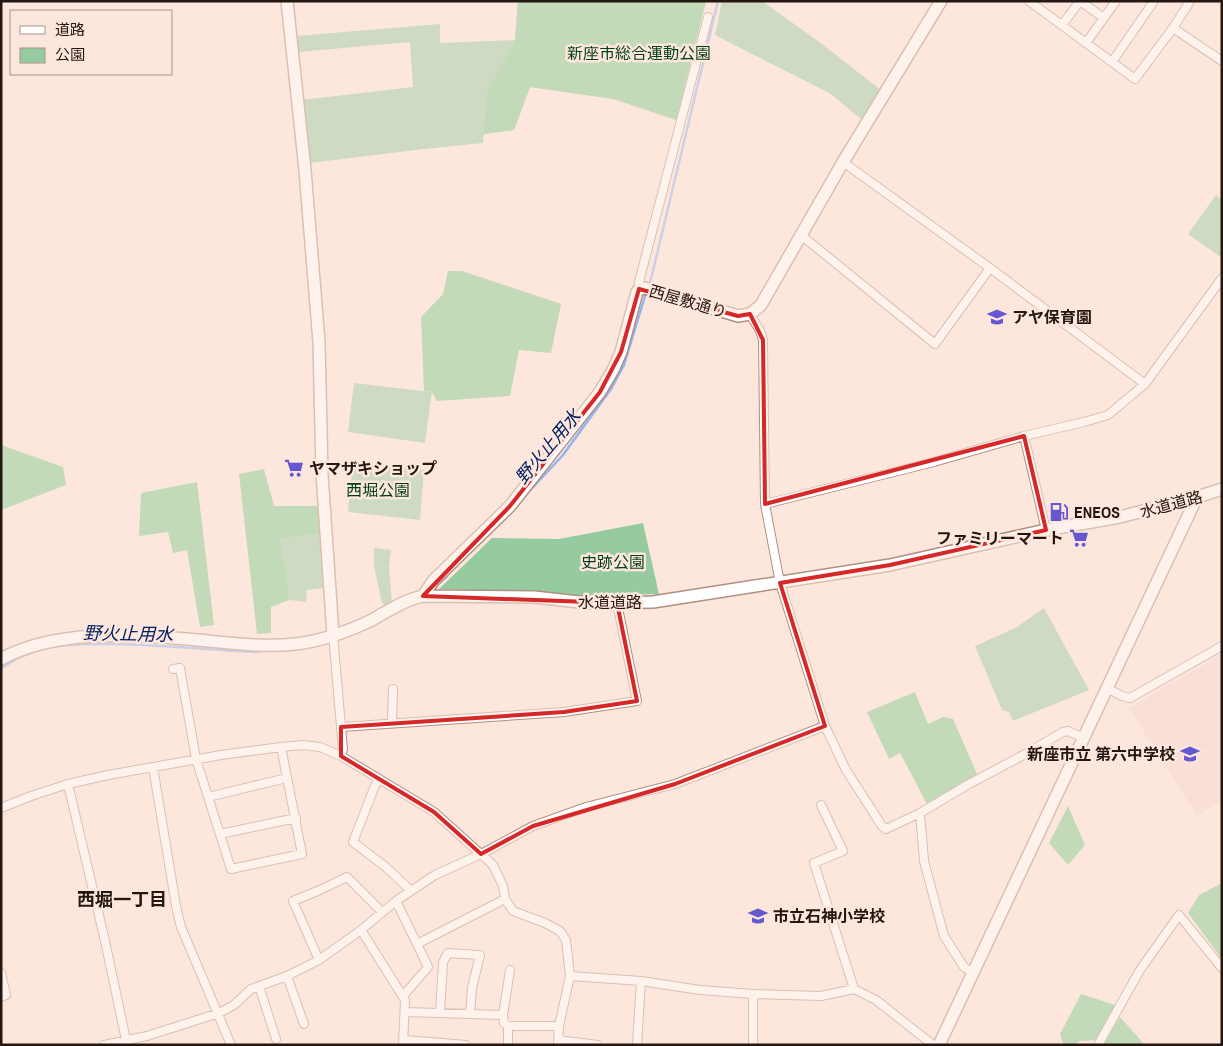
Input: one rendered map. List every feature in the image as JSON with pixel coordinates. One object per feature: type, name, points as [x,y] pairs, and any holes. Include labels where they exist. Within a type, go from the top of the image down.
[{"type":"street","points":[[287,1],[305,170],[319,342],[322,474],[343,749],[341,756]]},
{"type":"street","name":"西屋敷通り","points":[[423,596],[433,581],[510,506],[600,392],[621,352],[639,289],[645,288],[728,314],[744,316],[750,314],[761,305],[843,162],[941,1]]},
{"type":"street","points":[[1029,1],[1135,79],[1173,28],[1190,2],[1188,1]]},
{"type":"street","points":[[1062,25],[1080,1],[1104,18]]},
{"type":"street","points":[[1086,43],[1116,1]]},
{"type":"street","points":[[1112,62],[1154,1]]},
{"type":"street","points":[[639,289],[708,17]]},
{"type":"street","points":[[1173,28],[1222,61]]},
{"type":"street","points":[[843,162],[990,268],[1145,384]]},
{"type":"street","points":[[802,235],[936,344],[990,268]]},
{"type":"street","points":[[765,504],[934,462],[1024,436],[1108,415],[1145,384],[1222,278]]},
{"type":"street","points":[[750,314],[763,340],[765,504],[780,583],[825,726],[846,770],[882,826],[886,829],[920,813],[968,784],[1063,732],[1068,731],[1084,738]]},
{"type":"street","points":[[1024,436],[1046,530]]},
{"type":"street","name":"水道道路","points":[[1,659],[17,650],[37,644],[99,637],[158,637],[221,643],[298,644],[333,635],[369,621],[408,600],[423,596],[520,597],[572,603],[652,602],[890,565],[1046,530],[1120,516],[1222,489]]},
{"type":"street","points":[[939,1045],[1197,497]]},
{"type":"street","points":[[341,727],[564,712],[637,701],[617,603]]},
{"type":"street","points":[[1107,688],[1130,698],[1222,646]]},
{"type":"street","points":[[173,669],[180,668],[196,760],[231,869],[302,854],[280,747]]},
{"type":"street","points":[[392,723],[393,689]]},
{"type":"street","points":[[104,1045],[188,1024],[219,1013],[234,1004],[251,989],[287,976],[319,960],[361,930],[410,890],[435,875],[481,854],[533,826],[586,807],[675,784],[825,726]]},
{"type":"street","points":[[1,808],[68,784],[152,767],[280,747],[303,745],[320,747],[341,756],[434,812],[493,865],[503,886],[505,900],[513,911],[545,923],[560,932],[566,940],[570,976],[559,1026],[558,1042],[598,1045]]},
{"type":"street","points":[[152,767],[181,927],[231,1045]]},
{"type":"street","points":[[208,797],[287,778]]},
{"type":"street","points":[[378,778],[353,842],[387,868],[410,890]]},
{"type":"street","points":[[68,784],[126,1040]]},
{"type":"street","points":[[821,804],[843,851],[814,863],[854,988]]},
{"type":"street","points":[[920,813],[924,861],[944,936],[964,967],[973,973]]},
{"type":"street","points":[[220,834],[296,818]]},
{"type":"street","points":[[319,960],[293,901],[348,877],[382,912]]},
{"type":"street","points":[[417,944],[505,900]]},
{"type":"street","points":[[396,901],[428,967],[403,996]]},
{"type":"street","points":[[1098,1045],[1140,970],[1179,915],[1222,968]]},
{"type":"street","points":[[361,930],[406,1000],[403,1043],[466,1045]]},
{"type":"street","points":[[440,1013],[443,962],[448,953],[480,955],[472,988],[470,1014]]},
{"type":"street","points":[[510,970],[503,1015],[504,1023],[508,1026],[559,1026]]},
{"type":"street","points":[[1,972],[6,996],[1,997]]},
{"type":"street","points":[[287,976],[304,1024]]},
{"type":"street","points":[[570,976],[641,981],[700,990],[753,994],[821,996],[854,988],[876,1000],[933,1045]]},
{"type":"street","points":[[637,1045],[641,981]]},
{"type":"street","points":[[258,986],[276,1039]]},
{"type":"street","points":[[753,994],[753,1045]]},
{"type":"street","points":[[406,1012],[503,1015]]},
{"type":"street","points":[[508,1026],[508,1045]]},
{"type":"highlighted area","points":[[639,289],[738,316],[750,314],[763,340],[765,504],[1024,436],[1046,530],[890,565],[780,583],[825,726],[675,784],[533,826],[481,854],[434,812],[341,756],[341,727],[564,712],[637,701],[617,603],[423,596],[510,506],[600,392],[621,352]]},
{"type":"shaded area","name":"新座市立 第六中学校","points":[[1222,654],[1222,800],[1197,816],[1129,708]]},
{"type":"green space","points":[[518,1],[706,1],[676,120],[614,99],[530,87],[514,130],[484,134],[483,143],[310,163],[301,100],[413,87],[410,42],[298,52],[296,36],[440,24],[440,43],[515,40]]},
{"type":"green space","name":"新座市総合運動公園","points":[[518,1],[706,1],[676,120],[614,99],[530,87],[514,130],[484,134],[486,96],[515,40]]},
{"type":"green space","points":[[722,1],[762,1],[822,44],[881,90],[862,120],[831,94],[715,35]]},
{"type":"green space","points":[[1216,195],[1222,200],[1222,258],[1188,234]]},
{"type":"green space","points":[[448,271],[462,271],[561,304],[551,353],[519,350],[510,396],[437,401],[432,392],[424,391],[421,317],[443,294]]},
{"type":"green space","points":[[354,383],[432,392],[425,443],[348,432]]},
{"type":"green space","points":[[1,445],[63,467],[66,485],[1,510]]},
{"type":"green space","name":"西堀公園","points":[[353,461],[424,470],[420,520],[348,512]]},
{"type":"green space","points":[[264,469],[274,506],[319,506],[320,534],[279,539],[286,568],[289,600],[271,607],[271,633],[257,634],[239,474]]},
{"type":"green space","points":[[197,482],[214,625],[200,627],[187,550],[173,553],[168,532],[139,536],[141,493]]},
{"type":"green space","name":"史跡公園","points":[[643,523],[659,594],[584,596],[540,592],[439,589],[492,538],[559,539]]},
{"type":"green space","points":[[320,534],[325,588],[307,590],[306,602],[289,600],[286,568],[278,539]]},
{"type":"green space","points":[[374,548],[391,550],[389,568],[392,602],[386,605],[382,603],[374,566]]},
{"type":"green space","points":[[1044,608],[1089,690],[1013,721],[1009,712],[1002,710],[975,646],[1017,627]]},
{"type":"green space","points":[[915,692],[928,724],[943,717],[953,719],[977,774],[927,804],[900,753],[889,759],[867,712]]},
{"type":"green space","points":[[1068,806],[1085,845],[1068,865],[1049,843]]},
{"type":"green space","points":[[1222,883],[1222,959],[1188,913],[1199,895]]},
{"type":"green space","points":[[1081,994],[1118,1006],[1099,1040],[1080,1041],[1074,1045],[1063,1043],[1060,1034]]},
{"type":"green space","points":[[1120,1017],[1145,1045],[1103,1045]]},
{"type":"waterway","name":"野火止用水","points":[[650,283],[718,1]]},
{"type":"waterway","name":"野火止用水","points":[[522,499],[563,455],[611,389],[624,365],[645,296]]},
{"type":"waterway","name":"野火止用水","points":[[436,586],[447,576]]},
{"type":"waterway","name":"野火止用水","points":[[1,668],[33,652],[69,645],[137,645],[258,652]]},
{"type":"place","name":"アヤ保育園","points":[[997,317]]},
{"type":"place","name":"ヤマザキショップ","points":[[294,468]]},
{"type":"place","name":"ENEOS","points":[[1059,512]]},
{"type":"place","name":"ファミリーマート","points":[[1079,538]]},
{"type":"place","name":"新座市立 第六中学校","points":[[1190,754]]},
{"type":"place","name":"市立石神小学校","points":[[758,916]]},
{"type":"district","name":"西堀一丁目","points":[[122,900]]}]
